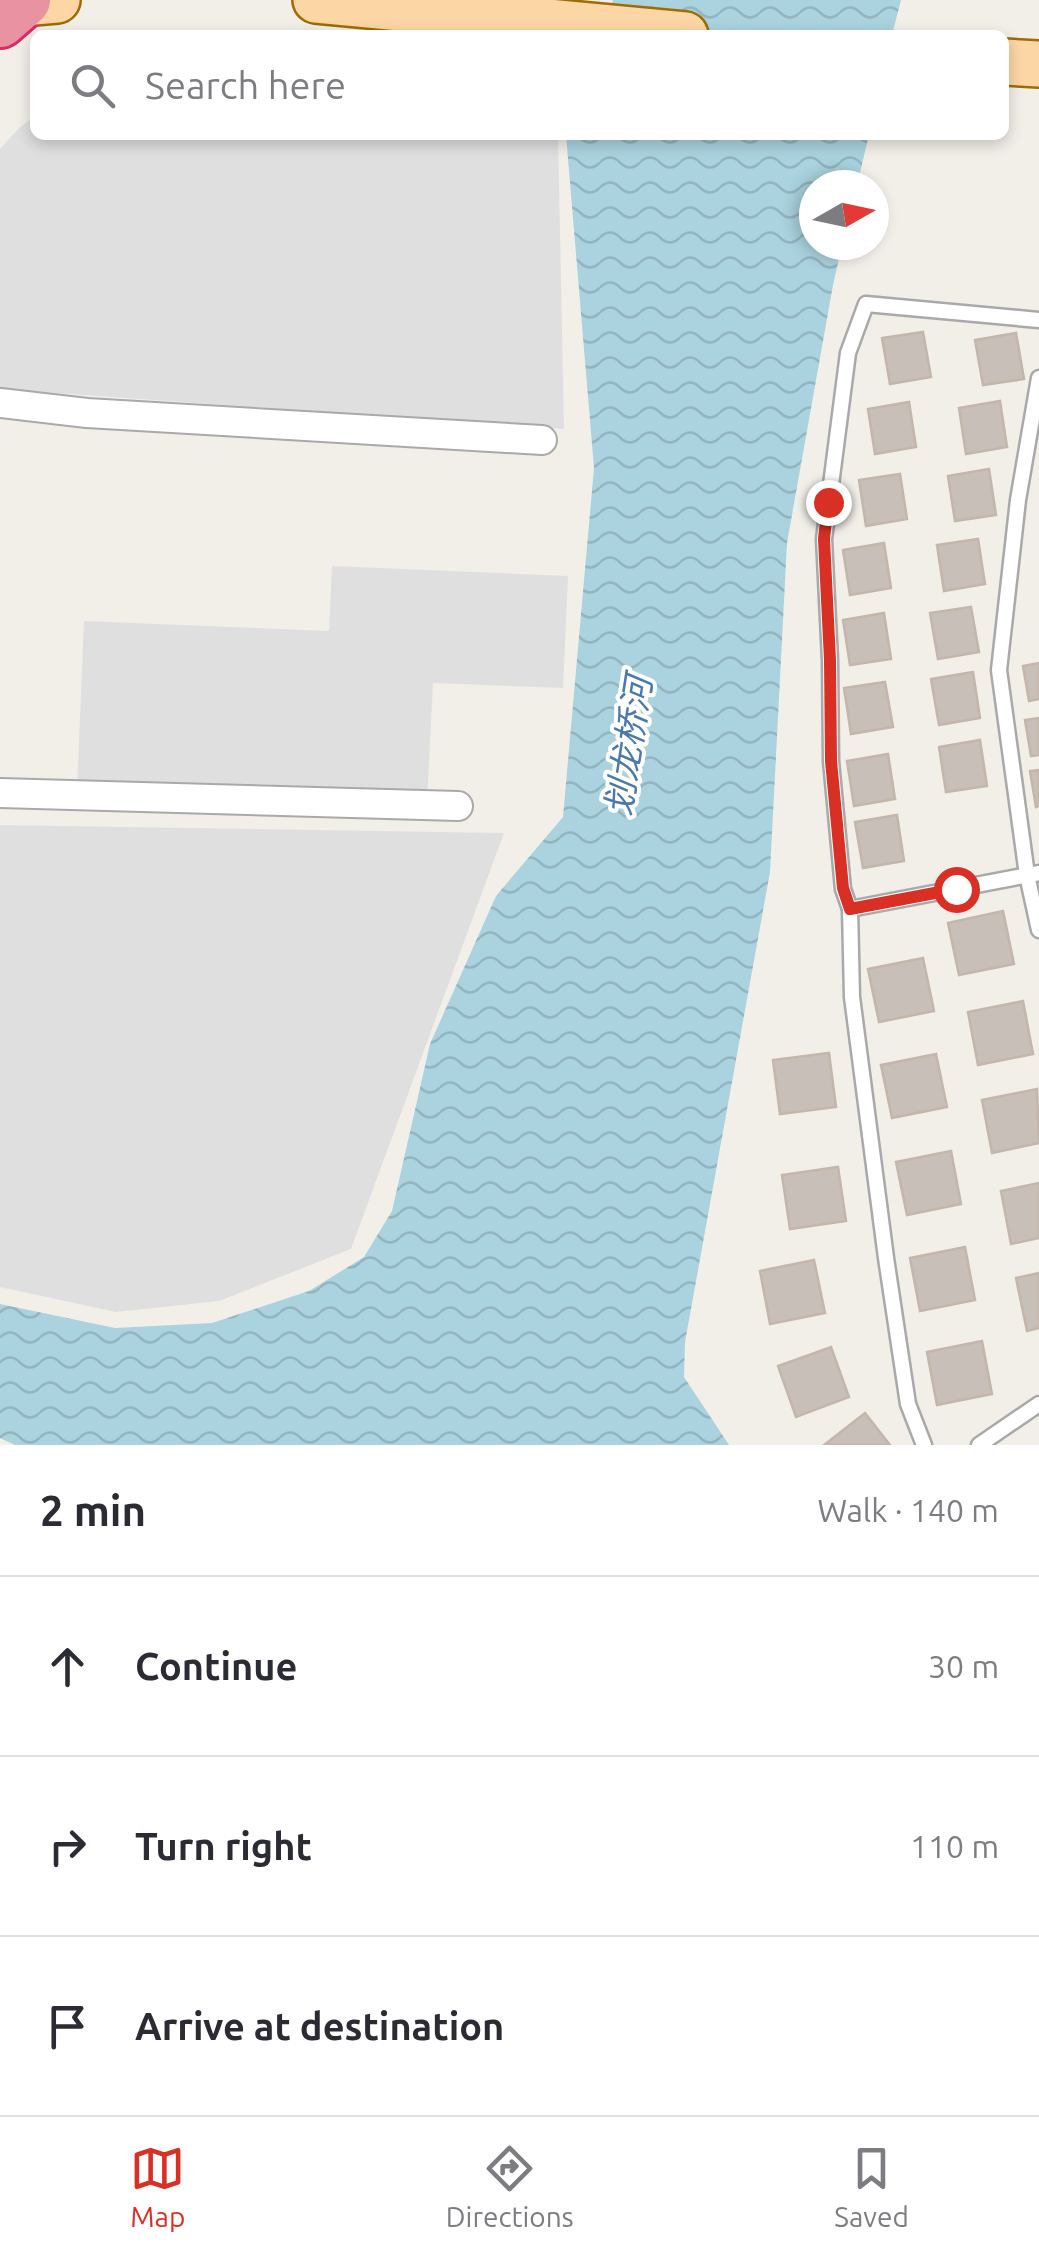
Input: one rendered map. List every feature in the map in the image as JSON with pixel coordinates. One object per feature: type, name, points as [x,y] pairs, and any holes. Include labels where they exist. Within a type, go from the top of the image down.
[{"type":"main road","points":[[316,0],[633,30]]},
{"type":"main road","points":[[1009,62],[1039,64]]},
{"type":"street","points":[[0,403],[86,413],[542,440]]},
{"type":"street","points":[[0,793],[458,806]]},
{"type":"lane","points":[[924,1445],[908,1404],[852,997],[850,909],[843,888],[831,761],[824,539],[848,353],[866,304],[1039,320]]},
{"type":"lane","points":[[1039,378],[1018,500],[999,670],[1039,930]]},
{"type":"lane","points":[[850,909],[1033,874]]},
{"type":"lane","points":[[979,1445],[1039,1404]]},
{"type":"shaded area","points":[[30,120],[30,140],[558,140],[564,429],[0,389],[0,149]]},
{"type":"shaded area","points":[[332,566],[568,576],[563,688],[433,683],[427,803],[77,788],[84,621],[329,631]]},
{"type":"shaded area","points":[[0,825],[504,833],[351,1249],[219,1301],[116,1312],[0,1287]]},
{"type":"water","points":[[613,0],[901,0],[893,30],[603,30]]},
{"type":"water","name":"划龙桥河","points":[[566,140],[868,140],[861,170],[799,170],[799,260],[839,260],[787,543],[770,872],[685,1342],[684,1377],[729,1445],[15,1445],[0,1438],[0,1304],[115,1328],[212,1323],[309,1291],[364,1257],[392,1211],[430,1044],[496,896],[563,817],[594,468]]},
{"type":"building","points":[[923,332],[931,377],[890,384],[882,338]]},
{"type":"building","points":[[1016,333],[1024,379],[983,385],[975,340]]},
{"type":"building","points":[[1000,401],[1007,447],[966,454],[959,408]]},
{"type":"building","points":[[909,402],[916,447],[875,454],[868,409]]},
{"type":"building","points":[[989,469],[996,515],[955,521],[948,476]]},
{"type":"building","points":[[900,474],[907,519],[866,526],[859,480]]},
{"type":"building","points":[[978,539],[985,584],[944,591],[937,545]]},
{"type":"building","points":[[884,543],[891,588],[850,595],[843,550]]},
{"type":"building","points":[[971,607],[979,652],[938,659],[930,613]]},
{"type":"building","points":[[884,613],[891,659],[850,665],[843,620]]},
{"type":"building","points":[[1039,663],[1039,699],[1029,701],[1023,666]]},
{"type":"building","points":[[973,672],[980,718],[939,725],[931,679]]},
{"type":"building","points":[[885,682],[893,727],[851,734],[844,688]]},
{"type":"building","points":[[1039,718],[1039,755],[1031,756],[1025,720]]},
{"type":"building","points":[[980,740],[987,786],[946,792],[939,747]]},
{"type":"building","points":[[888,754],[895,799],[854,806],[847,761]]},
{"type":"building","points":[[1039,770],[1039,806],[1036,807],[1030,771]]},
{"type":"building","points":[[897,815],[904,861],[863,868],[855,822]]},
{"type":"building","points":[[1003,911],[1014,964],[959,975],[948,923]]},
{"type":"building","points":[[923,958],[934,1011],[879,1022],[868,969]]},
{"type":"building","points":[[1023,1001],[1033,1054],[978,1065],[968,1012]]},
{"type":"building","points":[[829,1053],[836,1107],[780,1114],[773,1060]]},
{"type":"building","points":[[936,1054],[947,1107],[892,1118],[881,1065]]},
{"type":"building","points":[[1037,1089],[1039,1143],[992,1153],[982,1100]]},
{"type":"building","points":[[951,1151],[961,1204],[907,1215],[896,1162]]},
{"type":"building","points":[[838,1167],[846,1221],[790,1229],[782,1175]]},
{"type":"building","points":[[1039,1183],[1039,1238],[1011,1244],[1001,1191]]},
{"type":"building","points":[[965,1247],[975,1300],[920,1311],[910,1258]]},
{"type":"building","points":[[814,1260],[825,1313],[770,1324],[760,1271]]},
{"type":"building","points":[[1039,1273],[1039,1328],[1027,1331],[1016,1278]]},
{"type":"building","points":[[982,1341],[992,1394],[937,1405],[927,1352]]},
{"type":"building","points":[[831,1347],[849,1397],[796,1417],[778,1366]]},
{"type":"building","points":[[865,1413],[890,1445],[824,1445]]},
{"type":"route","points":[[828,502],[824,539],[831,761],[843,888],[850,909],[956,889]]}]
